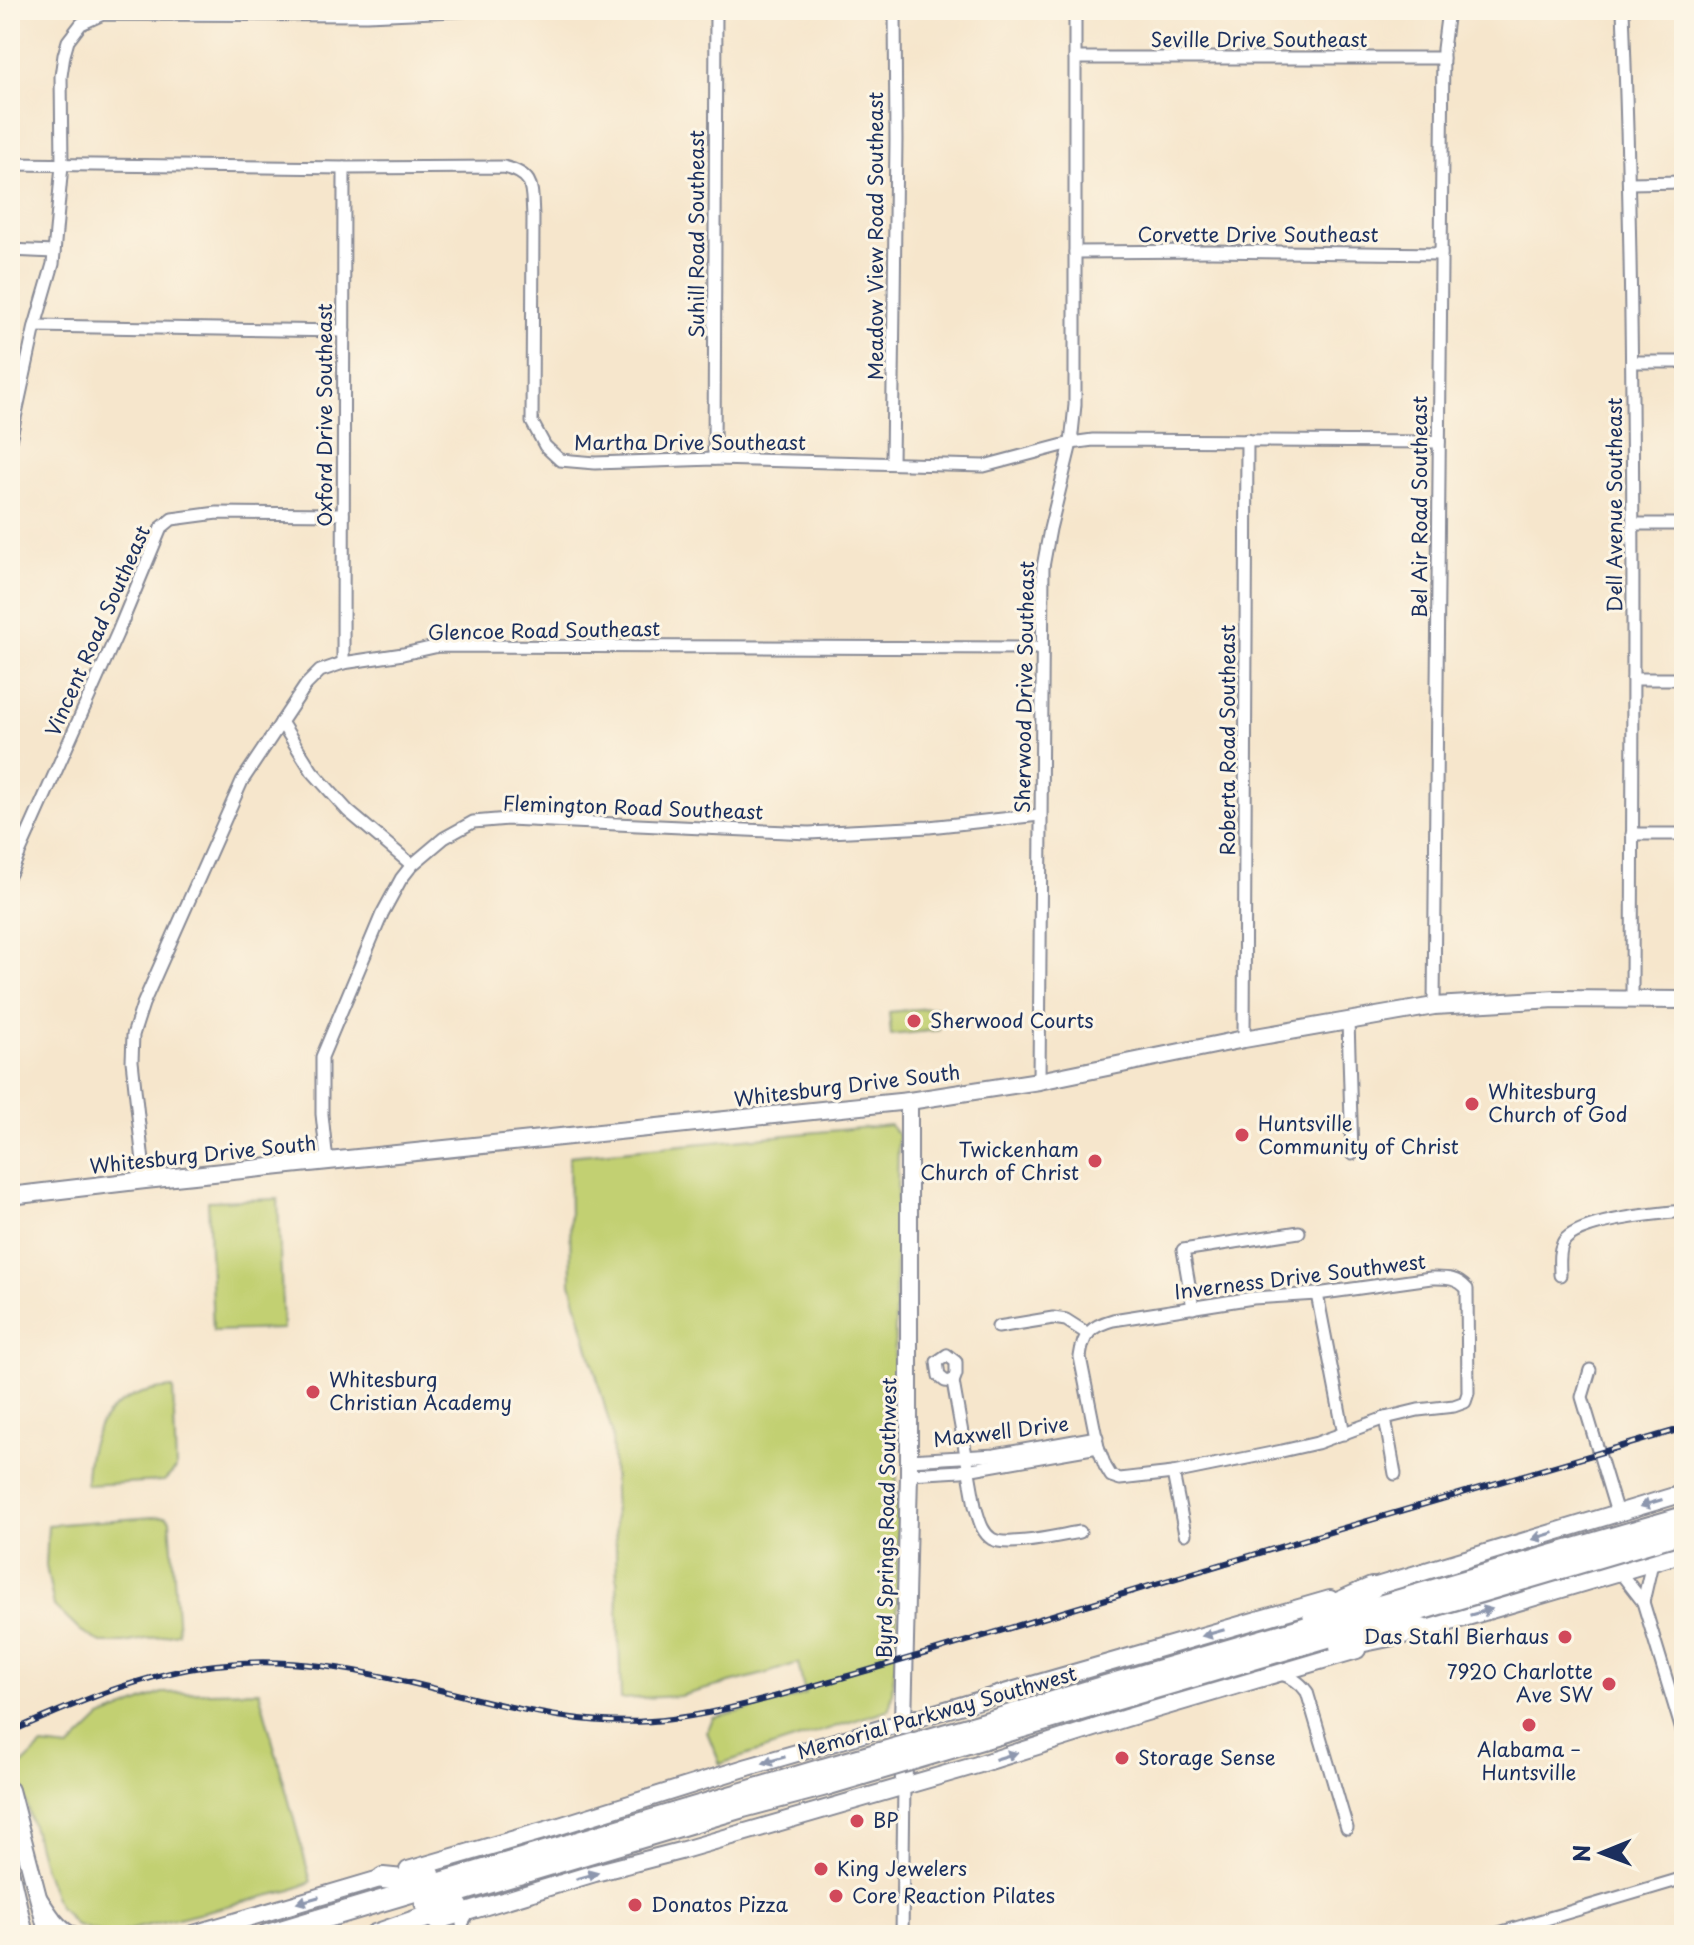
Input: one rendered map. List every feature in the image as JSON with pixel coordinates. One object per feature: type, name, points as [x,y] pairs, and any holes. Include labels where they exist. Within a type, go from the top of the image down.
[{"type":"highway","name":"Memorial Parkway Southwest","points":[[267,1935],[743,1807],[825,1777],[1196,1668],[1684,1517]]},
{"type":"highway","name":"Memorial Parkway Southwest","points":[[1196,1668],[1684,1532]]},
{"type":"highway","points":[[1196,1668],[1218,1646],[1295,1622],[1372,1588]]},
{"type":"highway","points":[[1196,1668],[1422,1629]]},
{"type":"highway","points":[[375,1935],[545,1874],[565,1853],[537,1846],[492,1860],[403,1880],[383,1878]]},
{"type":"highway","name":"Memorial Parkway Southwest","points":[[314,1935],[565,1853]]},
{"type":"main road","name":"Whitesburg Drive South","points":[[10,1196],[909,1101],[1039,1081],[1244,1039],[1434,1006],[1556,999],[1684,1000]]},
{"type":"main road","name":"Byrd Springs Road Southwest","points":[[904,1785],[909,1467],[909,1101]]},
{"type":"main road","name":"Memorial Parkway Southwest","points":[[190,1935],[748,1767],[1372,1588],[1684,1493]]},
{"type":"main road","points":[[387,1935],[977,1765],[1422,1629],[1684,1553]]},
{"type":"main road","points":[[967,1703],[954,1718],[954,1738],[964,1757],[977,1765]]},
{"type":"main road","points":[[837,1742],[846,1749],[853,1776],[848,1796],[837,1805]]},
{"type":"main road","points":[[10,1790],[48,1935]]},
{"type":"main road","points":[[10,1870],[25,1935]]},
{"type":"main road","points":[[39,1899],[50,1916],[71,1935]]},
{"type":"main road","points":[[16,1935],[17,1900]]},
{"type":"street","points":[[10,441],[35,326],[53,264],[62,165],[61,76],[68,41],[81,24],[103,14],[367,15],[478,10]]},
{"type":"street","name":"Suhill Road Southeast","points":[[714,459],[716,10]]},
{"type":"street","name":"Meadow View Road Southeast","points":[[892,463],[895,10]]},
{"type":"street","name":"Sherwood Drive Southeast","points":[[1039,1081],[1043,567],[1071,443],[1075,405],[1075,10]]},
{"type":"street","name":"Bel Air Road Southeast","points":[[1434,1006],[1443,58],[1447,18],[1452,10]]},
{"type":"street","name":"Dell Avenue Southeast","points":[[1623,10],[1633,362],[1632,1000]]},
{"type":"street","name":"Seville Drive Southeast","points":[[1075,58],[1443,58]]},
{"type":"street","name":"Martha Drive Southeast","points":[[10,164],[504,167],[519,171],[527,176],[533,216],[532,422],[545,446],[560,460],[595,463],[714,459],[984,466],[1093,440],[1439,442]]},
{"type":"street","name":"Oxford Drive Southeast","points":[[343,663],[344,168]]},
{"type":"street","points":[[1629,183],[1684,182]]},
{"type":"street","points":[[10,250],[54,252]]},
{"type":"street","name":"Corvette Drive Southeast","points":[[1075,252],[1441,254]]},
{"type":"street","points":[[35,326],[344,331]]},
{"type":"street","points":[[1633,362],[1684,362]]},
{"type":"street","name":"Roberta Road Southeast","points":[[1244,1039],[1247,440]]},
{"type":"street","name":"Vincent Road Southeast","points":[[10,874],[161,528],[172,519],[217,513],[343,514]]},
{"type":"street","points":[[1633,524],[1684,524]]},
{"type":"street","name":"Glencoe Road Southeast","points":[[145,1180],[132,1061],[133,1035],[143,1004],[242,781],[306,685],[320,671],[343,663],[439,646],[1041,648]]},
{"type":"street","points":[[1633,679],[1684,679]]},
{"type":"street","points":[[281,722],[312,771],[348,811],[412,865]]},
{"type":"street","name":"Flemington Road Southeast","points":[[327,1162],[322,1114],[322,1057],[382,914],[412,865],[444,838],[473,822],[508,819],[809,833],[929,827],[1040,815]]},
{"type":"street","points":[[1632,834],[1684,834]]},
{"type":"street","points":[[1348,1021],[1352,1154]]},
{"type":"street","points":[[1560,1275],[1560,1255],[1563,1242],[1569,1235],[1594,1224],[1684,1211]]},
{"type":"street","points":[[1193,1308],[1183,1250],[1299,1232]]},
{"type":"street","name":"Inverness Drive Southwest","points":[[1449,1278],[1461,1282],[1467,1289],[1468,1393],[1465,1402],[1385,1418],[1317,1443],[1282,1451],[1173,1473],[1120,1479],[1111,1476],[1097,1442],[1080,1357],[1082,1343],[1097,1325],[1253,1298],[1317,1294],[1449,1278]]},
{"type":"street","points":[[1317,1294],[1344,1434]]},
{"type":"street","points":[[998,1327],[1053,1318],[1066,1320],[1088,1334]]},
{"type":"street","points":[[1590,1370],[1582,1397],[1617,1513]]},
{"type":"street","points":[[953,1382],[981,1526],[991,1538],[1006,1544],[1080,1532]]},
{"type":"street","points":[[1385,1418],[1395,1474]]},
{"type":"street","points":[[909,1467],[968,1463],[1097,1442]]},
{"type":"street","points":[[1173,1473],[1185,1534]]},
{"type":"street","points":[[1643,1602],[1652,1563]]},
{"type":"street","points":[[1619,1571],[1643,1602],[1684,1737]]},
{"type":"street","points":[[1307,1692],[1309,1676],[1322,1660]]},
{"type":"street","points":[[1278,1673],[1293,1678],[1307,1692],[1347,1828]]},
{"type":"street","name":"Byrd Springs Road Southwest","points":[[902,1935],[904,1785]]},
{"type":"street","points":[[1492,1935],[1684,1878]]},
{"type":"street","points":[[464,1935],[462,1924],[470,1910]]},
{"type":"street","points":[[432,1922],[442,1927],[446,1935]]},
{"type":"green space","name":"Sherwood Courts","points":[[937,1007],[939,1030],[891,1035],[889,1012]]},
{"type":"green space","points":[[890,1125],[898,1135],[894,1393],[898,1530],[897,1648],[890,1709],[720,1764],[707,1732],[713,1718],[805,1694],[798,1663],[680,1696],[621,1699],[612,1433],[571,1283],[569,1156]]},
{"type":"green space","points":[[278,1199],[283,1329],[213,1331],[208,1201]]},
{"type":"green space","points":[[173,1388],[176,1469],[164,1481],[86,1485],[91,1445],[97,1429],[107,1416],[119,1404],[134,1396]]},
{"type":"green space","points":[[166,1516],[170,1520],[178,1633],[124,1643],[101,1643],[78,1629],[54,1606],[46,1566],[48,1525]]},
{"type":"green space","points":[[259,1691],[311,1882],[292,1890],[109,1935],[76,1925],[58,1906],[44,1869],[17,1770],[42,1746],[69,1749],[101,1718],[162,1693]]},
{"type":"railway","points":[[10,1732],[137,1682],[189,1669],[260,1662],[346,1670],[564,1717],[636,1722],[693,1716],[757,1702],[871,1669],[1684,1428]]},
{"type":"place","name":"Sherwood Courts","points":[[914,1021]]},
{"type":"place","name":"Whitesburg Church of God","points":[[1472,1104]]},
{"type":"place","name":"Huntsville Community of Christ","points":[[1242,1135]]},
{"type":"place","name":"Twickenham Church of Christ","points":[[1095,1161]]},
{"type":"place","name":"Whitesburg Christian Academy","points":[[313,1392]]},
{"type":"place","name":"Das Stahl Bierhaus","points":[[1565,1637]]},
{"type":"place","name":"7920 Charlotte Ave SW","points":[[1609,1684]]},
{"type":"place","name":"Alabama – Huntsville","points":[[1529,1725]]},
{"type":"place","name":"Storage Sense","points":[[1122,1758]]},
{"type":"place","name":"BP","points":[[857,1821]]},
{"type":"place","name":"King Jewelers","points":[[821,1869]]},
{"type":"place","name":"Core Reaction Pilates","points":[[836,1896]]},
{"type":"place","name":"Donatos Pizza","points":[[635,1905]]}]
